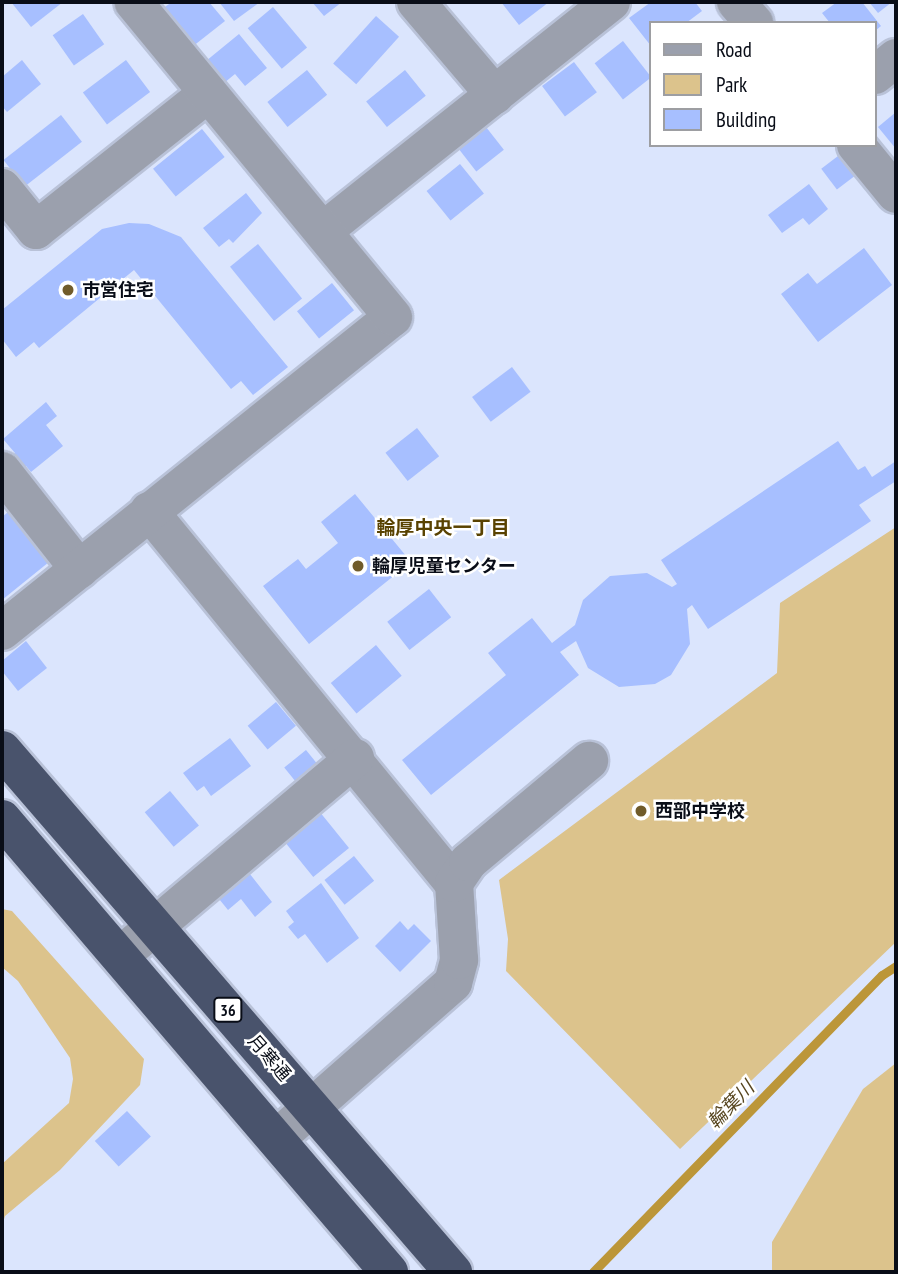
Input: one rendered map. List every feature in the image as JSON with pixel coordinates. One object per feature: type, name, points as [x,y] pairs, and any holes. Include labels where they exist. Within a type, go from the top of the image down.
[{"type":"highway","name":"月寒通","points":[[2,750],[453,1272]]},
{"type":"highway","name":"36","points":[[2,819],[121,955],[389,1272]]},
{"type":"street","points":[[2,631],[394,317],[133,2]]},
{"type":"street","points":[[416,2],[495,95]]},
{"type":"street","points":[[323,231],[611,2]]},
{"type":"street","points":[[736,2],[752,21]]},
{"type":"street","points":[[877,73],[896,58]]},
{"type":"street","points":[[2,188],[36,230],[208,93]]},
{"type":"street","points":[[858,147],[896,194]]},
{"type":"street","points":[[2,471],[79,569]]},
{"type":"street","points":[[149,511],[355,758],[454,883],[459,960],[453,983],[276,1139]]},
{"type":"street","points":[[121,955],[355,758]]},
{"type":"street","points":[[454,883],[468,862],[589,761]]},
{"type":"green space","points":[[896,527],[896,942],[680,1149],[506,971],[508,939],[499,880],[777,673],[780,603]]},
{"type":"green space","points":[[2,909],[12,911],[144,1059],[140,1085],[60,1170],[5,1216],[2,1226],[2,1164],[69,1103],[73,1079],[70,1058],[18,981],[2,967]]},
{"type":"green space","points":[[896,1063],[896,1272],[772,1272],[772,1242],[863,1089]]},
{"type":"building","points":[[11,2],[63,2],[31,27]]},
{"type":"building","points":[[172,2],[209,2],[225,21],[192,47],[162,9]]},
{"type":"building","points":[[219,2],[260,2],[234,21]]},
{"type":"building","points":[[312,2],[342,2],[324,16]]},
{"type":"building","points":[[501,2],[549,2],[519,25]]},
{"type":"building","points":[[651,2],[695,2],[702,11],[689,21],[650,21],[650,45],[629,18]]},
{"type":"building","points":[[837,2],[862,2],[881,26],[877,29],[877,21],[828,21],[822,13]]},
{"type":"building","points":[[869,2],[892,2],[878,13]]},
{"type":"building","points":[[273,7],[307,48],[282,69],[248,28]]},
{"type":"building","points":[[83,14],[104,44],[74,66],[53,35]]},
{"type":"building","points":[[376,16],[399,37],[356,84],[333,64]]},
{"type":"building","points":[[239,34],[267,68],[245,86],[235,74],[224,83],[206,61]]},
{"type":"building","points":[[623,41],[650,78],[623,99],[595,63]]},
{"type":"building","points":[[22,60],[41,84],[7,112],[2,106],[2,77]]},
{"type":"building","points":[[126,60],[150,92],[107,124],[83,92]]},
{"type":"building","points":[[574,62],[597,92],[565,116],[542,86]]},
{"type":"building","points":[[307,70],[327,95],[288,127],[267,102]]},
{"type":"building","points":[[405,70],[426,96],[387,127],[366,101]]},
{"type":"building","points":[[896,112],[896,149],[878,127]]},
{"type":"building","points":[[61,115],[82,142],[24,187],[3,160]]},
{"type":"building","points":[[486,127],[504,150],[476,171],[458,149]]},
{"type":"building","points":[[202,129],[225,157],[176,197],[153,169]]},
{"type":"building","points":[[842,153],[858,174],[837,189],[821,169]]},
{"type":"building","points":[[460,164],[484,194],[450,221],[427,191]]},
{"type":"building","points":[[809,184],[828,209],[809,225],[803,218],[782,233],[768,215]]},
{"type":"building","points":[[246,193],[262,213],[233,243],[229,239],[219,247],[203,228]]},
{"type":"building","name":"市営住宅","points":[[129,223],[149,224],[181,237],[288,367],[253,395],[241,381],[231,389],[134,270],[39,348],[34,342],[16,357],[2,339],[2,310],[102,229]]},
{"type":"building","points":[[258,244],[302,298],[274,321],[230,267]]},
{"type":"building","points":[[864,248],[892,285],[818,342],[781,294],[808,273],[817,284]]},
{"type":"building","points":[[332,283],[354,310],[319,339],[297,311]]},
{"type":"building","points":[[512,367],[531,392],[491,422],[472,397]]},
{"type":"building","points":[[46,402],[57,416],[46,425],[63,446],[31,472],[26,466],[20,471],[9,457],[15,453],[3,439]]},
{"type":"building","points":[[417,428],[439,456],[408,481],[385,453]]},
{"type":"building","points":[[838,441],[858,470],[865,466],[872,477],[896,461],[896,481],[859,505],[871,521],[708,629],[692,605],[687,609],[690,644],[671,675],[655,684],[619,687],[588,668],[576,641],[560,652],[579,675],[431,795],[402,760],[506,675],[488,653],[532,618],[552,643],[575,625],[583,600],[610,576],[647,573],[672,587],[677,584],[661,560]]},
{"type":"building","name":"輪厚児童センター","points":[[355,494],[411,562],[309,644],[263,586],[298,559],[306,569],[338,543],[321,522]]},
{"type":"building","points":[[8,512],[49,562],[2,600],[2,517]]},
{"type":"building","points":[[429,589],[451,617],[409,650],[387,622]]},
{"type":"building","points":[[26,641],[47,668],[18,691],[2,671],[2,661]]},
{"type":"building","points":[[376,645],[402,676],[357,714],[331,683]]},
{"type":"building","points":[[276,702],[296,726],[268,750],[248,726]]},
{"type":"building","points":[[230,738],[251,766],[211,796],[204,786],[197,791],[183,773]]},
{"type":"building","points":[[306,750],[322,770],[301,788],[284,768]]},
{"type":"building","points":[[170,791],[199,825],[174,847],[145,812]]},
{"type":"building","points":[[315,806],[349,848],[313,877],[279,835]]},
{"type":"building","points":[[354,856],[374,881],[345,905],[324,880]]},
{"type":"building","points":[[246,869],[272,902],[255,917],[241,899],[228,910],[215,894]]},
{"type":"building","points":[[321,883],[359,938],[327,963],[305,934],[298,939],[288,927],[294,922],[286,911]]},
{"type":"building","points":[[400,921],[408,930],[414,924],[431,941],[400,972],[375,946]]},
{"type":"building","points":[[127,1111],[151,1137],[119,1167],[95,1141]]},
{"type":"waterway","name":"輪葉川","points":[[593,1272],[882,975],[896,966]]},
{"type":"place","name":"市営住宅","points":[[68,290]]},
{"type":"place","name":"輪厚児童センター","points":[[358,566]]},
{"type":"place","name":"西部中学校","points":[[641,811]]},
{"type":"district","name":"輪厚中央一丁目","points":[[443,528]]}]
